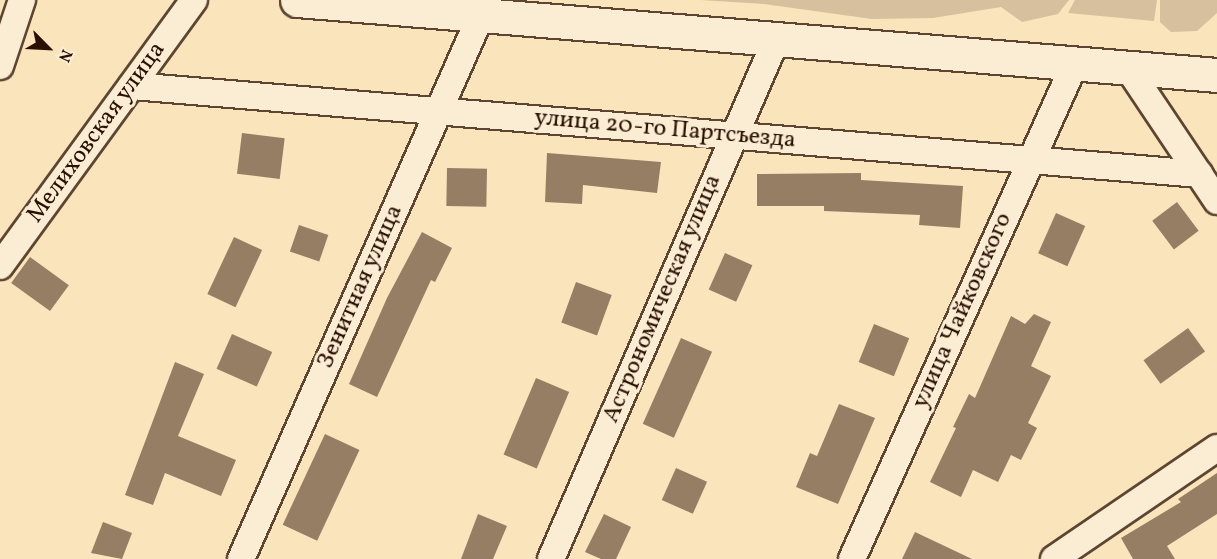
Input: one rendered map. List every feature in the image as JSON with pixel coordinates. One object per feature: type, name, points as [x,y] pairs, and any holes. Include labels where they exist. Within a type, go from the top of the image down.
[{"type":"main road","points":[[297,0],[1217,75]]},
{"type":"street","points":[[0,66],[22,0]]},
{"type":"street","name":"Мелиховская улица","points":[[0,266],[194,0]]},
{"type":"street","name":"Зенитная улица","points":[[241,559],[481,15]]},
{"type":"street","name":"Астрономическая улица","points":[[551,559],[776,40]]},
{"type":"street","name":"улица Чайковского","points":[[852,559],[1075,63]]},
{"type":"street","points":[[1128,68],[1217,201]]},
{"type":"street","name":"улица 20-го Партсъезда","points":[[132,86],[1199,174]]},
{"type":"street","points":[[1054,559],[1217,448]]},
{"type":"shaded area","points":[[701,0],[1069,0],[1058,14],[1022,22],[1001,7],[933,18],[872,19],[764,4]]},
{"type":"shaded area","points":[[1075,0],[1157,0],[1154,21],[1068,13]]},
{"type":"shaded area","points":[[1160,0],[1217,0],[1217,13],[1197,31],[1171,32],[1160,22]]},
{"type":"building","points":[[242,133],[285,138],[280,179],[237,174]]},
{"type":"building","points":[[547,153],[661,162],[657,193],[583,185],[582,204],[545,202]]},
{"type":"building","points":[[447,168],[487,169],[486,207],[446,206]]},
{"type":"building","points":[[861,173],[861,180],[963,186],[960,228],[919,225],[920,215],[824,211],[824,206],[757,206],[757,174]]},
{"type":"building","points":[[1177,202],[1199,231],[1174,249],[1152,221]]},
{"type":"building","points":[[1056,213],[1085,226],[1067,266],[1038,253]]},
{"type":"building","points":[[299,225],[328,235],[319,262],[290,251]]},
{"type":"building","points":[[422,232],[452,248],[435,282],[431,280],[377,397],[349,384],[387,298]]},
{"type":"building","points":[[234,237],[262,250],[235,307],[207,294]]},
{"type":"building","points":[[725,253],[752,265],[736,302],[709,290]]},
{"type":"building","points":[[30,257],[69,285],[50,311],[11,283]]},
{"type":"building","points":[[576,282],[612,295],[597,335],[561,322]]},
{"type":"building","points":[[1034,314],[1051,322],[1031,366],[1051,376],[1028,423],[1037,428],[1021,460],[1011,455],[998,482],[973,470],[961,497],[930,482],[956,428],[953,427],[969,394],[975,398],[1011,316],[1025,324]]},
{"type":"building","points":[[874,324],[909,338],[894,376],[859,362]]},
{"type":"building","points":[[1188,328],[1205,351],[1161,384],[1144,360]]},
{"type":"building","points":[[232,334],[272,352],[257,387],[217,369]]},
{"type":"building","points":[[681,338],[712,352],[674,438],[643,424]]},
{"type":"building","points":[[175,362],[204,374],[178,436],[236,460],[221,496],[165,473],[153,505],[125,495]]},
{"type":"building","points":[[536,378],[569,392],[537,468],[504,454]]},
{"type":"building","points":[[839,404],[875,418],[838,504],[796,487],[810,453],[817,456]]},
{"type":"building","points":[[325,434],[359,450],[317,541],[283,525]]},
{"type":"building","points":[[676,468],[707,482],[693,514],[662,500]]},
{"type":"building","points":[[1217,473],[1217,514],[1167,546],[1175,559],[1133,559],[1121,538],[1181,502],[1178,499]]},
{"type":"building","points":[[478,514],[507,526],[493,559],[461,559]]},
{"type":"building","points":[[604,514],[631,527],[616,559],[601,559],[585,552]]},
{"type":"building","points":[[103,522],[132,533],[122,559],[91,553]]},
{"type":"building","points":[[915,532],[972,559],[902,559]]}]
